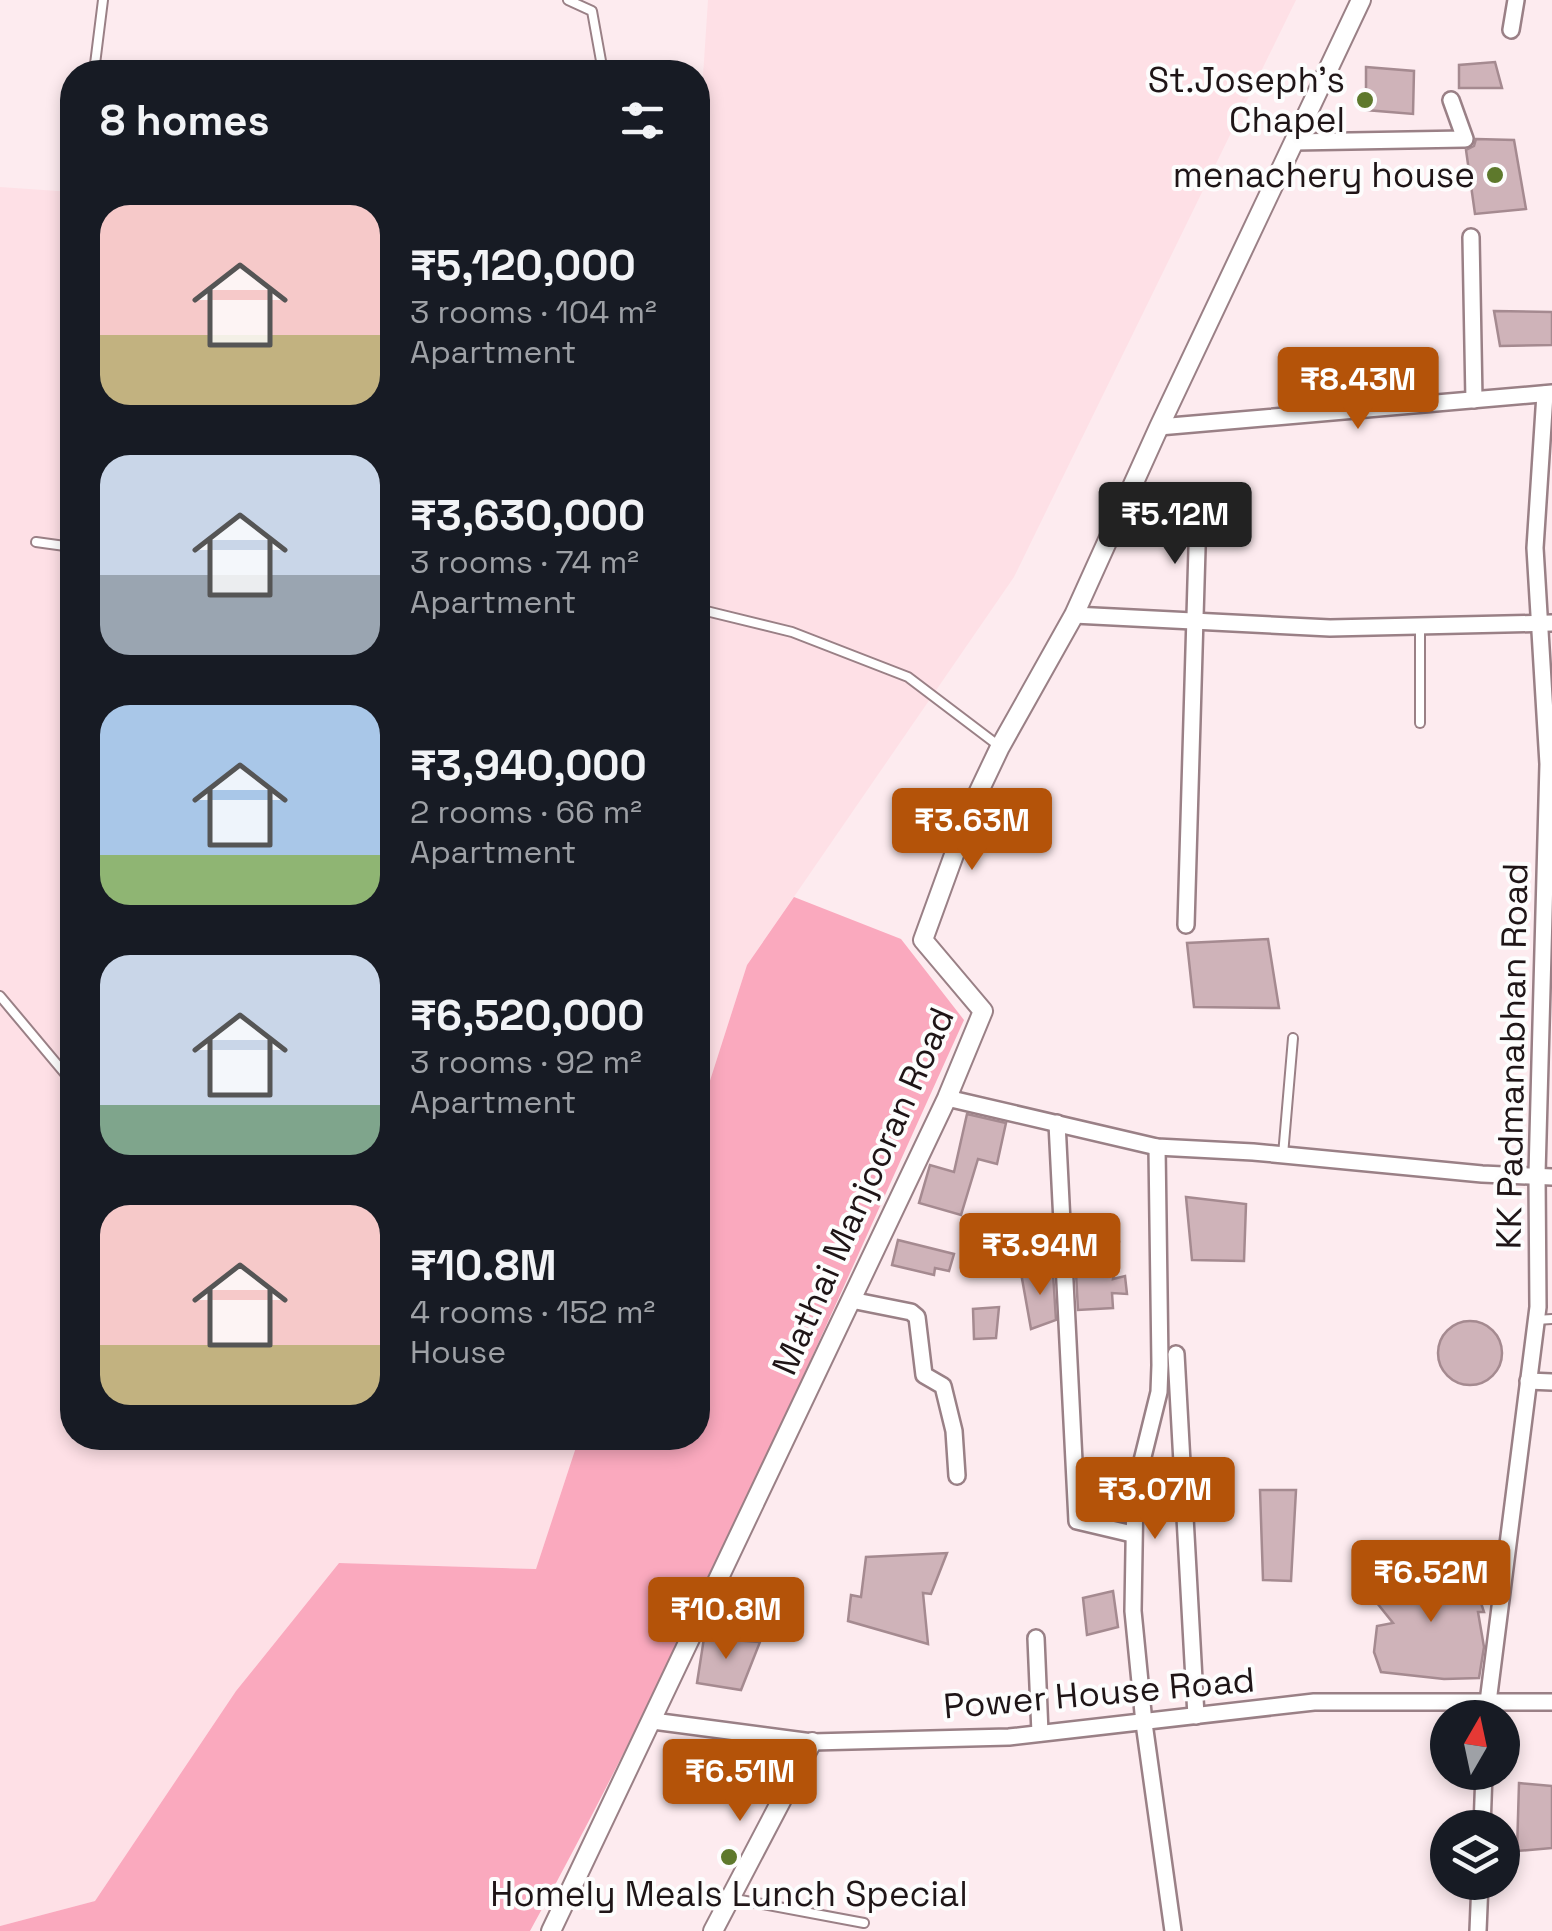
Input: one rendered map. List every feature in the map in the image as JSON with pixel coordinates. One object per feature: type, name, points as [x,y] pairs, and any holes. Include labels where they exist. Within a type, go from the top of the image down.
[{"type":"street","name":"Mathai Manjooran Road","points":[[551,1931],[947,1098],[983,1010],[923,940],[972,808],[1000,747],[1074,615],[1361,0]]},
{"type":"street","points":[[1511,30],[1516,0]]},
{"type":"street","points":[[1294,142],[1464,139],[1451,100]]},
{"type":"street","points":[[1471,238],[1474,400]]},
{"type":"street","points":[[1159,426],[1549,393]]},
{"type":"street","name":"KK Padmanabhan Road","points":[[1488,1700],[1528,1381],[1544,1320],[1550,764],[1546,623],[1535,548],[1549,393]]},
{"type":"street","points":[[1186,925],[1198,514]]},
{"type":"street","points":[[1074,615],[1330,628],[1546,623]]},
{"type":"street","points":[[947,1098],[1158,1146],[1544,1176]]},
{"type":"street","points":[[1057,1123],[1077,1521],[1132,1534]]},
{"type":"street","points":[[1158,1146],[1159,1392],[1135,1489],[1133,1611],[1173,1931]]},
{"type":"street","points":[[852,1300],[911,1312],[917,1317],[921,1367],[924,1375],[943,1386],[954,1431],[958,1476]]},
{"type":"street","points":[[1176,1354],[1196,1716]]},
{"type":"street","points":[[1528,1381],[1552,1382]]},
{"type":"street","points":[[1036,1638],[1040,1733]]},
{"type":"street","name":"Power House Road","points":[[653,1721],[812,1742],[1040,1733],[1314,1702],[1430,1707]]},
{"type":"street","name":"Power House Road","points":[[1520,1705],[1552,1702]]},
{"type":"street","points":[[713,1931],[812,1742]]},
{"type":"street","points":[[1478,1931],[1479,1900]]},
{"type":"lane","points":[[96,60],[104,0]]},
{"type":"lane","points":[[568,0],[592,11],[601,60]]},
{"type":"lane","points":[[36,542],[60,545]]},
{"type":"lane","points":[[710,612],[792,632],[908,677],[1000,747]]},
{"type":"lane","points":[[1420,626],[1420,723]]},
{"type":"lane","points":[[0,996],[60,1068]]},
{"type":"lane","points":[[1283,1156],[1292,1038]]},
{"type":"lane","points":[[730,1898],[864,1923]]},
{"type":"shaded area","points":[[708,0],[1296,0],[1014,577],[747,965],[710,1081],[710,60],[704,60]]},
{"type":"shaded area","points":[[0,187],[60,191],[60,1450],[575,1450],[536,1569],[339,1563],[236,1691],[95,1901],[0,1926]]},
{"type":"shaded area","points":[[794,897],[901,939],[964,1020],[702,1594],[530,1931],[0,1931],[0,1926],[95,1901],[236,1691],[339,1563],[536,1569],[575,1450],[710,1450],[710,1081],[747,965]]},
{"type":"building","points":[[1495,62],[1502,88],[1459,88],[1459,65]]},
{"type":"building","points":[[1366,67],[1414,71],[1413,114],[1366,110]]},
{"type":"building","name":"menachery house","points":[[1476,139],[1514,140],[1526,209],[1475,214],[1466,150],[1474,146]]},
{"type":"building","points":[[1494,311],[1552,312],[1552,345],[1500,346]]},
{"type":"building","points":[[1268,939],[1279,1008],[1194,1007],[1187,943]]},
{"type":"building","points":[[967,1114],[1006,1123],[997,1164],[978,1159],[961,1215],[919,1203],[930,1165],[954,1172]]},
{"type":"building","points":[[1186,1197],[1246,1204],[1244,1261],[1192,1260]]},
{"type":"building","points":[[898,1240],[954,1254],[949,1271],[935,1268],[934,1275],[892,1265]]},
{"type":"building","points":[[1084,1240],[1119,1242],[1113,1279],[1125,1276],[1127,1294],[1112,1293],[1113,1308],[1078,1310],[1076,1273],[1085,1273]]},
{"type":"building","points":[[1021,1273],[1053,1273],[1056,1320],[1031,1329]]},
{"type":"building","points":[[999,1307],[996,1338],[974,1339],[973,1309]]},
{"type":"building","points":[[1470,1321],[1493,1330],[1502,1353],[1493,1376],[1470,1385],[1447,1376],[1438,1353],[1447,1330]]},
{"type":"building","points":[[1260,1490],[1296,1490],[1291,1581],[1263,1580]]},
{"type":"building","points":[[947,1553],[931,1594],[923,1593],[928,1644],[848,1621],[851,1595],[861,1597],[866,1557]]},
{"type":"building","points":[[1381,1570],[1452,1575],[1478,1571],[1485,1586],[1481,1603],[1484,1612],[1478,1612],[1484,1647],[1479,1678],[1444,1679],[1381,1672],[1374,1652],[1377,1626],[1393,1623],[1377,1603],[1382,1588]]},
{"type":"building","points":[[1113,1591],[1118,1627],[1087,1635],[1083,1598]]},
{"type":"building","points":[[704,1638],[760,1642],[741,1690],[697,1683]]},
{"type":"building","points":[[1520,1783],[1552,1786],[1552,1848],[1520,1851]]},
{"type":"place","name":"St.Joseph's Chapel","points":[[1365,100]]},
{"type":"place","name":"menachery house","points":[[1495,175]]},
{"type":"place","name":"Homely Meals Lunch Special","points":[[729,1857]]}]
